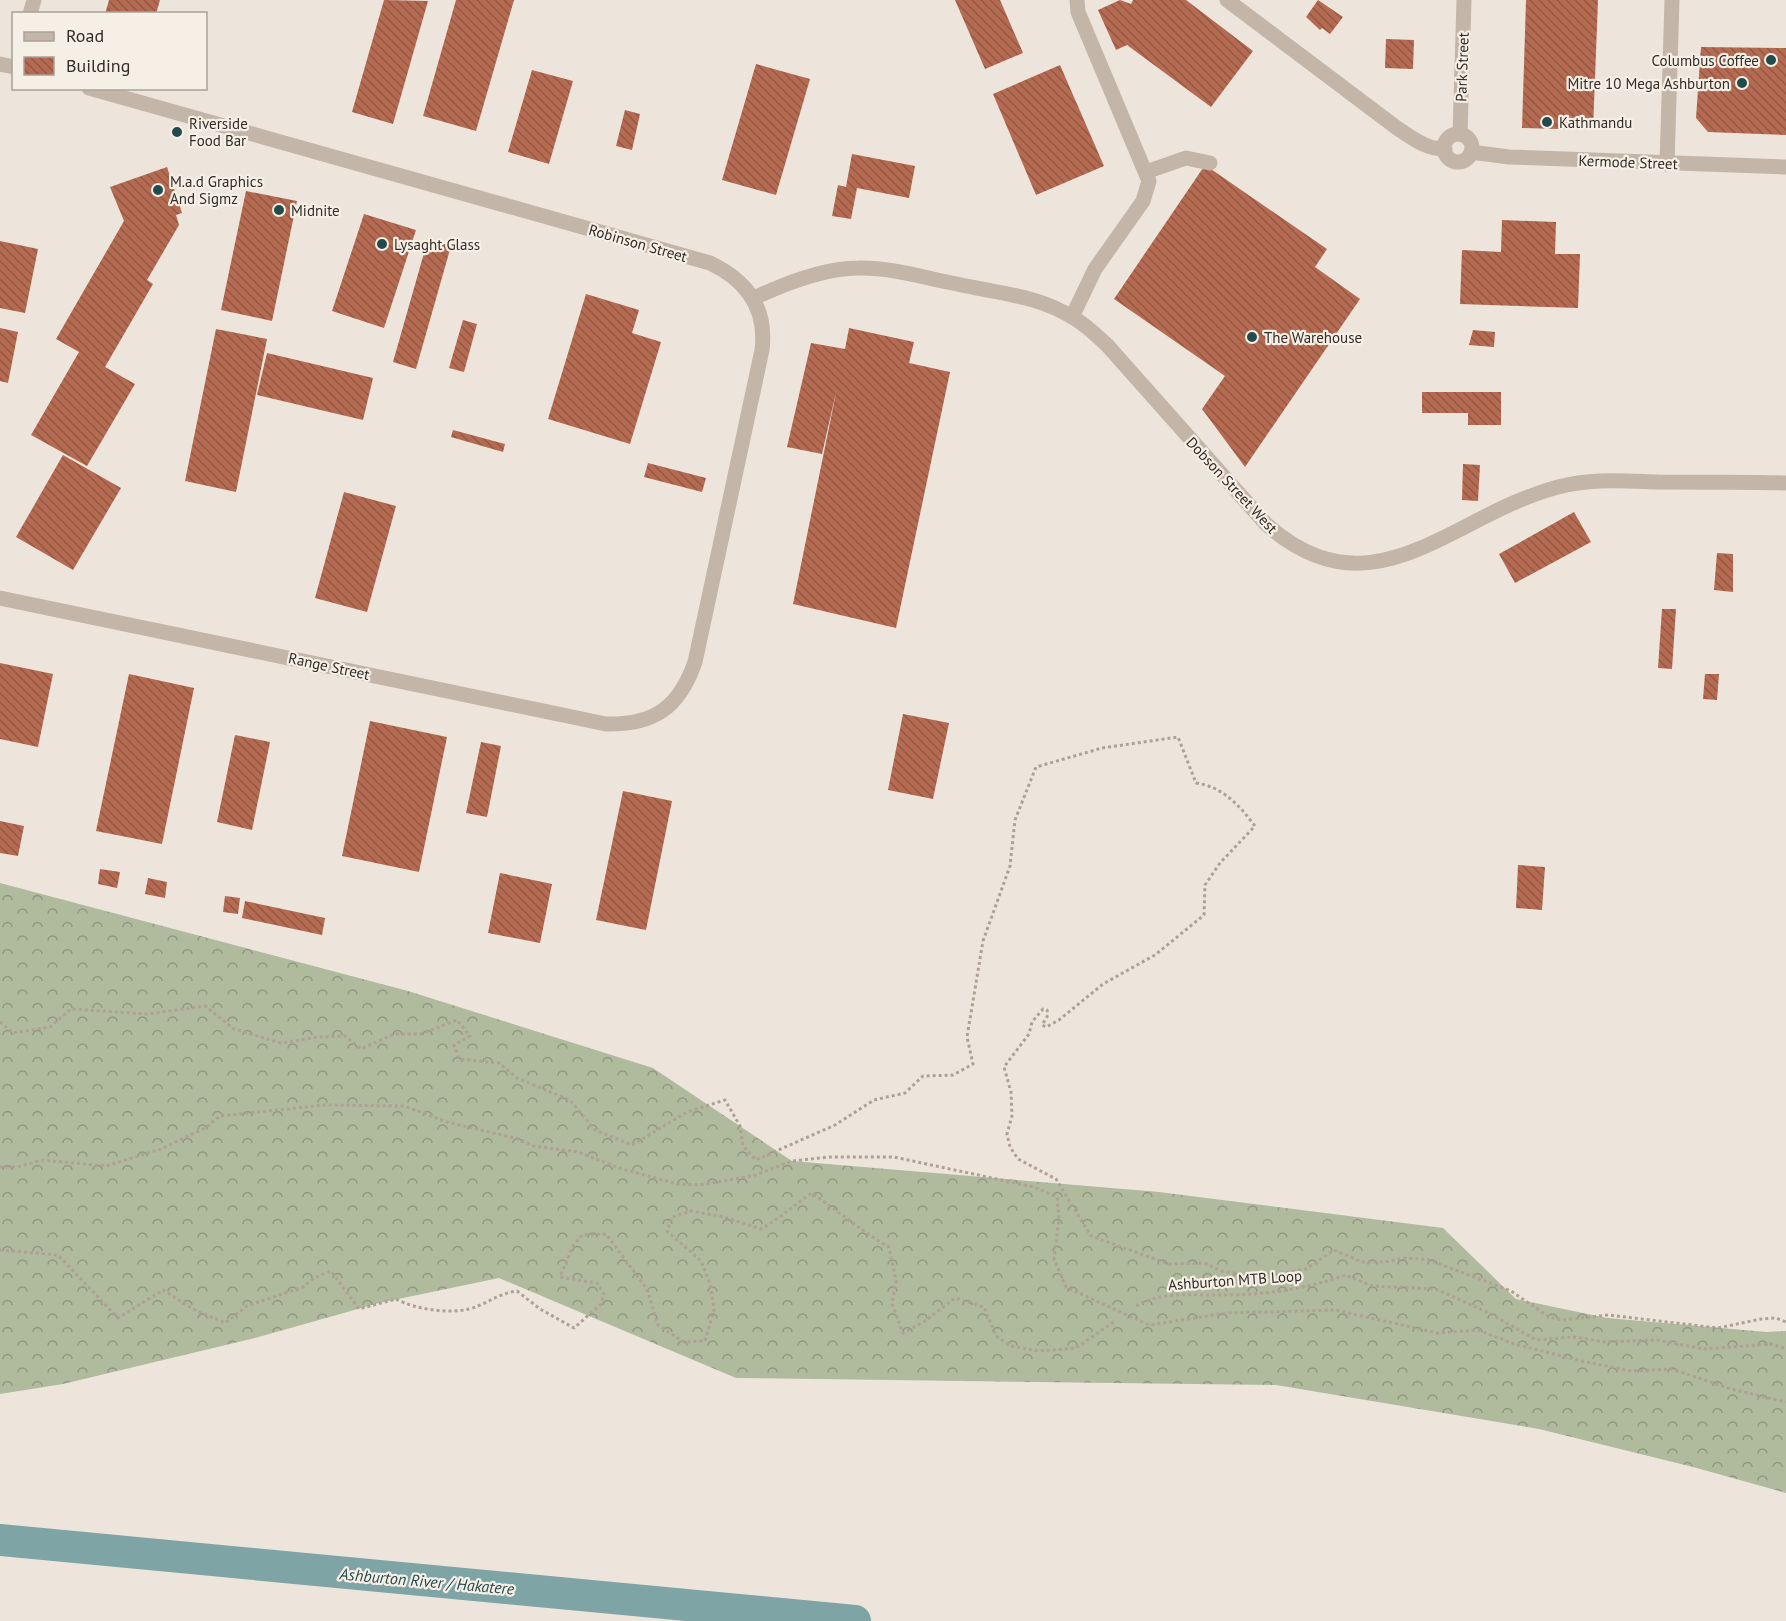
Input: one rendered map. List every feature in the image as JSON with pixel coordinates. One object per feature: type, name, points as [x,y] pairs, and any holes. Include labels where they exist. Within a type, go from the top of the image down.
[{"type":"street","points":[[1072,317],[1095,269],[1143,201],[1148,190],[1146,172],[1078,12],[1077,0]]},
{"type":"street","points":[[1227,0],[1397,128],[1417,141],[1437,149],[1445,149]]},
{"type":"street","name":"Park Street","points":[[1460,134],[1464,0]]},
{"type":"street","points":[[1667,164],[1672,0]]},
{"type":"street","name":"Robinson Street","points":[[96,90],[696,259],[725,270],[741,283],[754,298],[762,320],[762,350],[695,662],[682,691],[658,715]]},
{"type":"street","points":[[1460,134],[1470,140],[1471,152],[1466,159],[1457,161],[1448,157],[1445,149],[1449,138],[1460,134]]},
{"type":"street","name":"Kermode Street","points":[[1471,152],[1509,157],[1786,167]]},
{"type":"street","points":[[1146,172],[1186,158],[1210,163]]},
{"type":"street","name":"Dobson Street West","points":[[754,298],[773,289],[837,270],[882,269],[1020,298],[1072,317],[1107,345],[1266,524],[1286,542],[1308,555],[1333,562],[1358,565],[1393,558],[1528,498],[1567,485],[1609,481],[1786,483]]},
{"type":"street","name":"Range Street","points":[[0,598],[606,724],[627,724],[644,721],[658,715]]},
{"type":"path","name":"Ashburton MTB Loop","points":[[0,1022],[13,1033],[50,1027],[71,1009],[148,1014],[205,1005],[234,1029],[281,1043],[345,1036],[361,1049],[394,1034],[422,1034],[457,1020],[470,1036],[454,1045],[459,1059],[499,1063],[516,1078],[570,1100],[595,1130],[632,1145],[687,1112],[725,1100],[740,1126],[743,1146],[756,1160],[835,1125],[874,1100],[905,1093],[923,1076],[953,1075],[973,1064],[967,1037],[982,941],[1010,866],[1015,820],[1036,767],[1102,748],[1178,738],[1196,783],[1215,786],[1246,814],[1255,826],[1220,863],[1205,885],[1204,915],[1155,955],[1103,984],[1059,1020],[1046,1026],[1042,1025],[1048,1015],[1047,1010],[1043,1009],[1032,1022],[1029,1034],[1004,1067],[1011,1092],[1012,1116],[1007,1134],[1010,1147],[1018,1159],[1056,1179],[1091,1236],[1169,1264],[1204,1263],[1221,1271],[1240,1274],[1277,1274],[1306,1269],[1334,1250],[1362,1262],[1384,1262],[1406,1258],[1428,1260],[1511,1291],[1549,1317],[1563,1320],[1608,1315],[1718,1328],[1761,1319],[1776,1318],[1786,1322]]},
{"type":"path","points":[[0,1167],[17,1167],[43,1160],[106,1166],[160,1149],[205,1128],[220,1116],[325,1105],[404,1106],[447,1122],[519,1139],[533,1146],[578,1152],[619,1168],[677,1184],[699,1185],[753,1176],[792,1161],[829,1157],[894,1157],[1035,1188],[1057,1197],[1059,1219],[1054,1258],[1066,1287],[1149,1324],[1227,1313],[1335,1310],[1437,1333],[1478,1330],[1514,1344],[1631,1371],[1672,1369],[1731,1389],[1786,1402]]},
{"type":"path","points":[[0,1250],[58,1255],[118,1318],[163,1290],[193,1309],[225,1323],[248,1306],[303,1287],[314,1278],[330,1271],[359,1309],[396,1299],[411,1307],[442,1310],[476,1307],[501,1294],[517,1291],[540,1309],[574,1328],[601,1304],[604,1294],[597,1283],[560,1277],[573,1246],[582,1234],[606,1234],[646,1289],[658,1325],[684,1342],[705,1341],[714,1310],[711,1286],[701,1261],[667,1232],[672,1217],[691,1211],[724,1217],[761,1229],[785,1215],[799,1201],[812,1194],[840,1212],[859,1230],[889,1247],[896,1281],[892,1304],[903,1333],[955,1298],[984,1307],[996,1336],[1011,1346],[1039,1351],[1076,1348],[1115,1321]]},
{"type":"path","name":"Ashburton MTB Loop","points":[[1136,1306],[1177,1293],[1221,1296],[1312,1287],[1346,1275],[1372,1286],[1436,1289],[1491,1314],[1536,1340],[1575,1337],[1604,1342],[1657,1340],[1704,1349],[1772,1344],[1786,1349]]},
{"type":"green space","points":[[0,883],[408,991],[653,1068],[792,1161],[1159,1192],[1443,1228],[1516,1299],[1607,1318],[1767,1332],[1786,1331],[1786,1493],[1693,1467],[1539,1429],[1276,1385],[736,1378],[499,1278],[379,1303],[255,1338],[63,1384],[0,1394]]},
{"type":"building","points":[[109,0],[160,0],[157,12],[106,12]]},
{"type":"building","points":[[384,0],[428,1],[393,124],[352,112]]},
{"type":"building","points":[[456,0],[514,0],[476,131],[423,116]]},
{"type":"building","points":[[955,0],[1000,0],[1023,53],[985,69]]},
{"type":"building","points":[[1120,0],[1131,4],[1133,0],[1186,0],[1253,51],[1211,107],[1127,45],[1116,50],[1098,10]]},
{"type":"building","points":[[1318,0],[1343,17],[1330,34],[1322,28],[1320,30],[1306,17]]},
{"type":"building","points":[[1526,0],[1598,0],[1593,130],[1522,128]]},
{"type":"building","points":[[1386,39],[1414,40],[1413,69],[1385,68]]},
{"type":"building","name":"Mitre 10 Mega Ashburton","points":[[1701,47],[1786,48],[1786,135],[1708,132],[1696,118]]},
{"type":"building","points":[[756,64],[810,79],[776,195],[722,180]]},
{"type":"building","points":[[1060,65],[1104,166],[1036,195],[993,94]]},
{"type":"building","points":[[532,70],[573,81],[549,164],[508,152]]},
{"type":"building","points":[[625,110],[640,114],[632,150],[616,146]]},
{"type":"building","points":[[852,154],[915,166],[909,198],[857,188],[851,219],[832,216],[838,185],[846,187]]},
{"type":"building","name":"The Warehouse","points":[[1205,165],[1327,249],[1315,267],[1360,299],[1245,467],[1202,409],[1225,376],[1114,299]]},
{"type":"building","points":[[167,167],[182,213],[176,215],[179,225],[147,280],[153,284],[105,367],[135,384],[87,466],[31,435],[79,352],[56,339],[124,221],[110,187]]},
{"type":"building","points":[[246,191],[297,201],[272,321],[221,310]]},
{"type":"building","points":[[364,214],[416,230],[384,328],[332,311]]},
{"type":"building","points":[[1502,220],[1556,222],[1555,254],[1580,254],[1578,308],[1460,304],[1462,250],[1501,252]]},
{"type":"building","points":[[428,239],[451,246],[416,369],[393,362]]},
{"type":"building","points":[[0,241],[38,249],[25,313],[0,308]]},
{"type":"building","points":[[586,294],[639,310],[632,333],[661,342],[630,444],[548,419]]},
{"type":"building","points":[[463,320],[477,324],[464,372],[449,368]]},
{"type":"building","points":[[0,328],[18,332],[8,383],[0,381]]},
{"type":"building","points":[[849,328],[914,342],[909,363],[950,372],[896,628],[793,604],[837,388],[822,454],[787,447],[811,343],[845,349]]},
{"type":"building","points":[[216,329],[267,339],[236,492],[185,481]]},
{"type":"building","points":[[1473,330],[1495,332],[1494,347],[1469,345]]},
{"type":"building","points":[[267,353],[373,378],[363,420],[257,395]]},
{"type":"building","points":[[1422,392],[1501,392],[1501,425],[1468,425],[1468,413],[1422,413]]},
{"type":"building","points":[[453,430],[505,444],[503,452],[451,437]]},
{"type":"building","points":[[63,455],[121,488],[73,570],[16,537]]},
{"type":"building","points":[[648,463],[706,478],[702,492],[644,477]]},
{"type":"building","points":[[1463,464],[1480,465],[1478,501],[1462,500]]},
{"type":"building","points":[[344,492],[396,506],[367,612],[315,598]]},
{"type":"building","points":[[1574,512],[1591,542],[1515,583],[1499,554]]},
{"type":"building","points":[[1717,553],[1733,554],[1733,592],[1714,590]]},
{"type":"building","points":[[1662,609],[1676,609],[1672,669],[1658,668]]},
{"type":"building","points":[[0,663],[53,674],[38,747],[0,739]]},
{"type":"building","points":[[129,674],[194,688],[162,844],[96,831]]},
{"type":"building","points":[[1705,674],[1719,674],[1717,700],[1703,699]]},
{"type":"building","points":[[903,714],[949,723],[933,799],[888,790]]},
{"type":"building","points":[[370,721],[447,737],[419,872],[342,856]]},
{"type":"building","points":[[235,735],[270,742],[252,830],[217,822]]},
{"type":"building","points":[[481,742],[501,746],[487,817],[466,813]]},
{"type":"building","points":[[623,791],[672,801],[646,930],[596,920]]},
{"type":"building","points":[[0,821],[24,826],[18,856],[0,853]]},
{"type":"building","points":[[1518,865],[1545,867],[1542,910],[1516,908]]},
{"type":"building","points":[[100,869],[120,872],[117,888],[98,884]]},
{"type":"building","points":[[500,873],[552,884],[540,943],[488,933]]},
{"type":"building","points":[[148,878],[167,882],[165,898],[145,894]]},
{"type":"building","points":[[225,896],[240,898],[238,914],[223,912]]},
{"type":"building","points":[[245,901],[325,918],[322,935],[242,918]]},
{"type":"waterway","name":"Ashburton River / Hakatere","points":[[0,1540],[855,1621]]},
{"type":"place","name":"Columbus Coffee","points":[[1771,60]]},
{"type":"place","name":"Mitre 10 Mega Ashburton","points":[[1742,83]]},
{"type":"place","name":"Kathmandu","points":[[1547,122]]},
{"type":"place","name":"Riverside Food Bar","points":[[177,132]]},
{"type":"place","name":"M.a.d Graphics And Sigmz","points":[[158,190]]},
{"type":"place","name":"Midnite","points":[[279,210]]},
{"type":"place","name":"Lysaght Glass","points":[[382,244]]},
{"type":"place","name":"The Warehouse","points":[[1252,337]]}]
